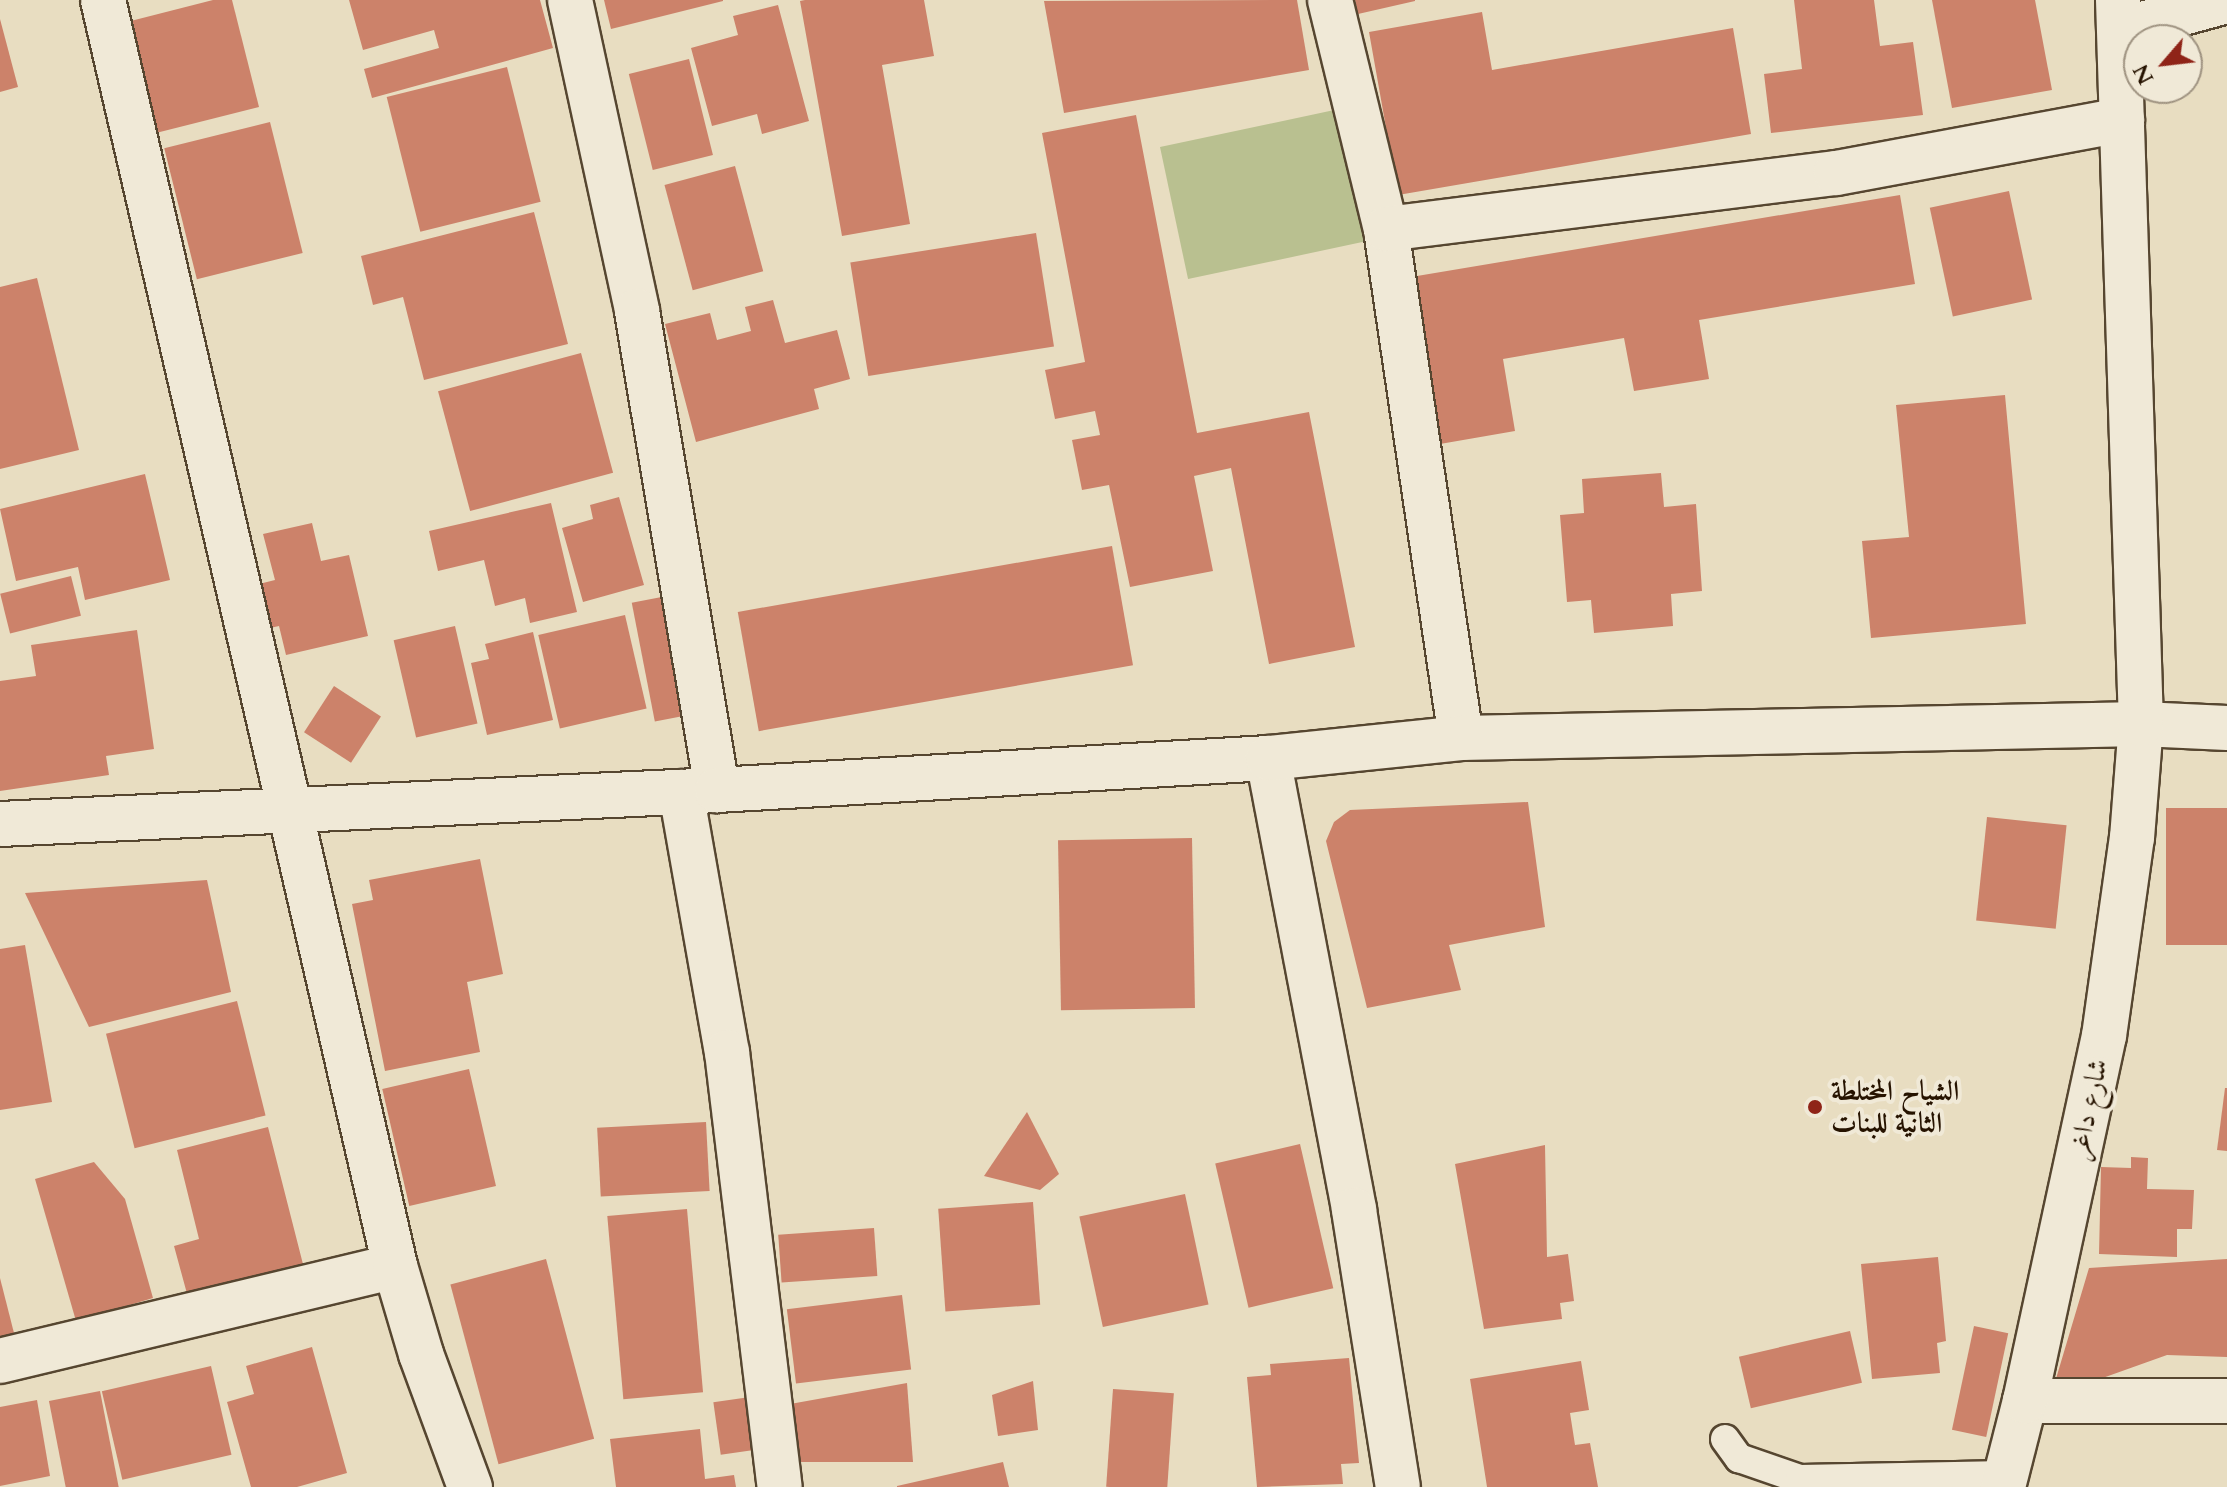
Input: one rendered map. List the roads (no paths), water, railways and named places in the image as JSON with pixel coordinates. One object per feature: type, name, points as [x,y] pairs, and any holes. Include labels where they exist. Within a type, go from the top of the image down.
[{"type":"street","points":[[103,0],[395,1266],[421,1354],[470,1487]]},
{"type":"street","points":[[570,0],[637,311],[699,791],[780,1487]]},
{"type":"street","points":[[1330,0],[1386,229],[1461,738]]},
{"type":"street","points":[[2119,15],[2227,1]]},
{"type":"street","name":"شارع داغر","points":[[2004,1481],[2025,1401],[2104,1036],[2132,838],[2141,724],[2119,15]]},
{"type":"street","points":[[1386,229],[1836,173],[2122,120]]},
{"type":"street","points":[[0,824],[699,791],[1268,758],[1461,738],[2141,724],[2227,728]]},
{"type":"street","points":[[1268,758],[1354,1210],[1398,1487]]},
{"type":"street","points":[[0,1361],[395,1266]]},
{"type":"street","points":[[2025,1401],[2227,1401]]},
{"type":"lane","points":[[1725,1439],[1739,1458],[1800,1479],[2004,1481]]},
{"type":"place","name":"الشياح المختلطة الثانية للبنات","points":[[1815,1107]]}]
